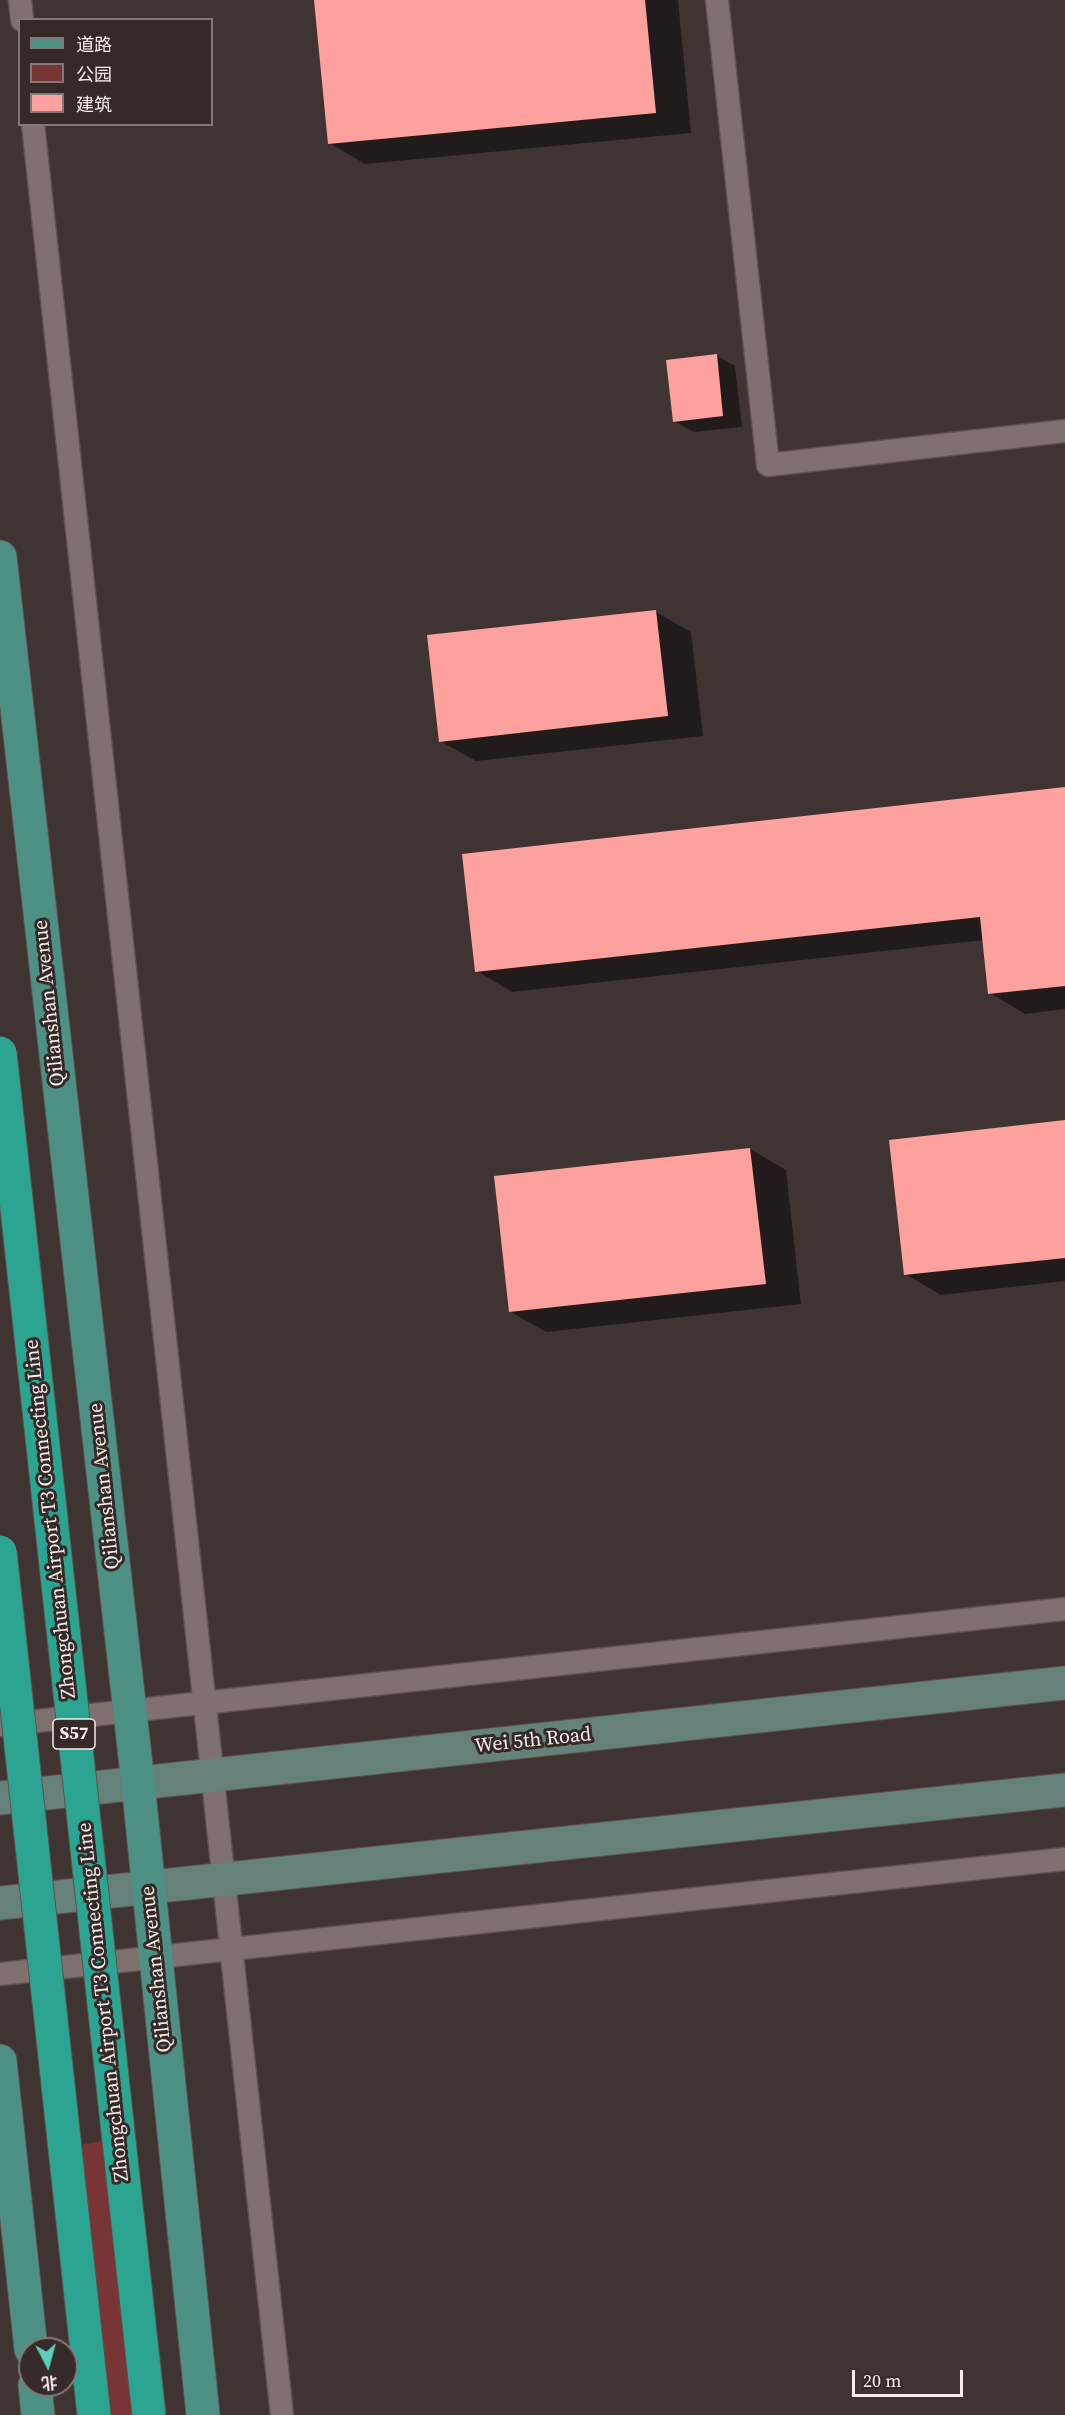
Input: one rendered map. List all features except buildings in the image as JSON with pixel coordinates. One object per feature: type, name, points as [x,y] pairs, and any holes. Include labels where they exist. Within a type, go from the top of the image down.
[{"type":"highway","name":"Zhongchuan Airport T3 Connecting Line","points":[[0,1053],[149,2415]]},
{"type":"highway","points":[[0,1552],[94,2415]]},
{"type":"main road","name":"Qilianshan Avenue","points":[[0,557],[130,1710],[204,2415]]},
{"type":"main road","points":[[0,2061],[30,2337]]},
{"type":"main road","points":[[36,2397],[38,2415]]},
{"type":"street","name":"Wei 5th Road","points":[[0,1798],[1065,1683]]},
{"type":"street","points":[[0,1903],[1065,1790]]},
{"type":"lane","points":[[20,0],[22,18]]},
{"type":"lane","points":[[717,0],[768,465],[1065,431]]},
{"type":"lane","points":[[33,126],[282,2415]]},
{"type":"lane","points":[[0,1725],[1065,1609]]},
{"type":"lane","points":[[0,1974],[1065,1859]]},
{"type":"green space","points":[[102,2141],[121,2157],[148,2415],[86,2415],[72,2146]]}]
